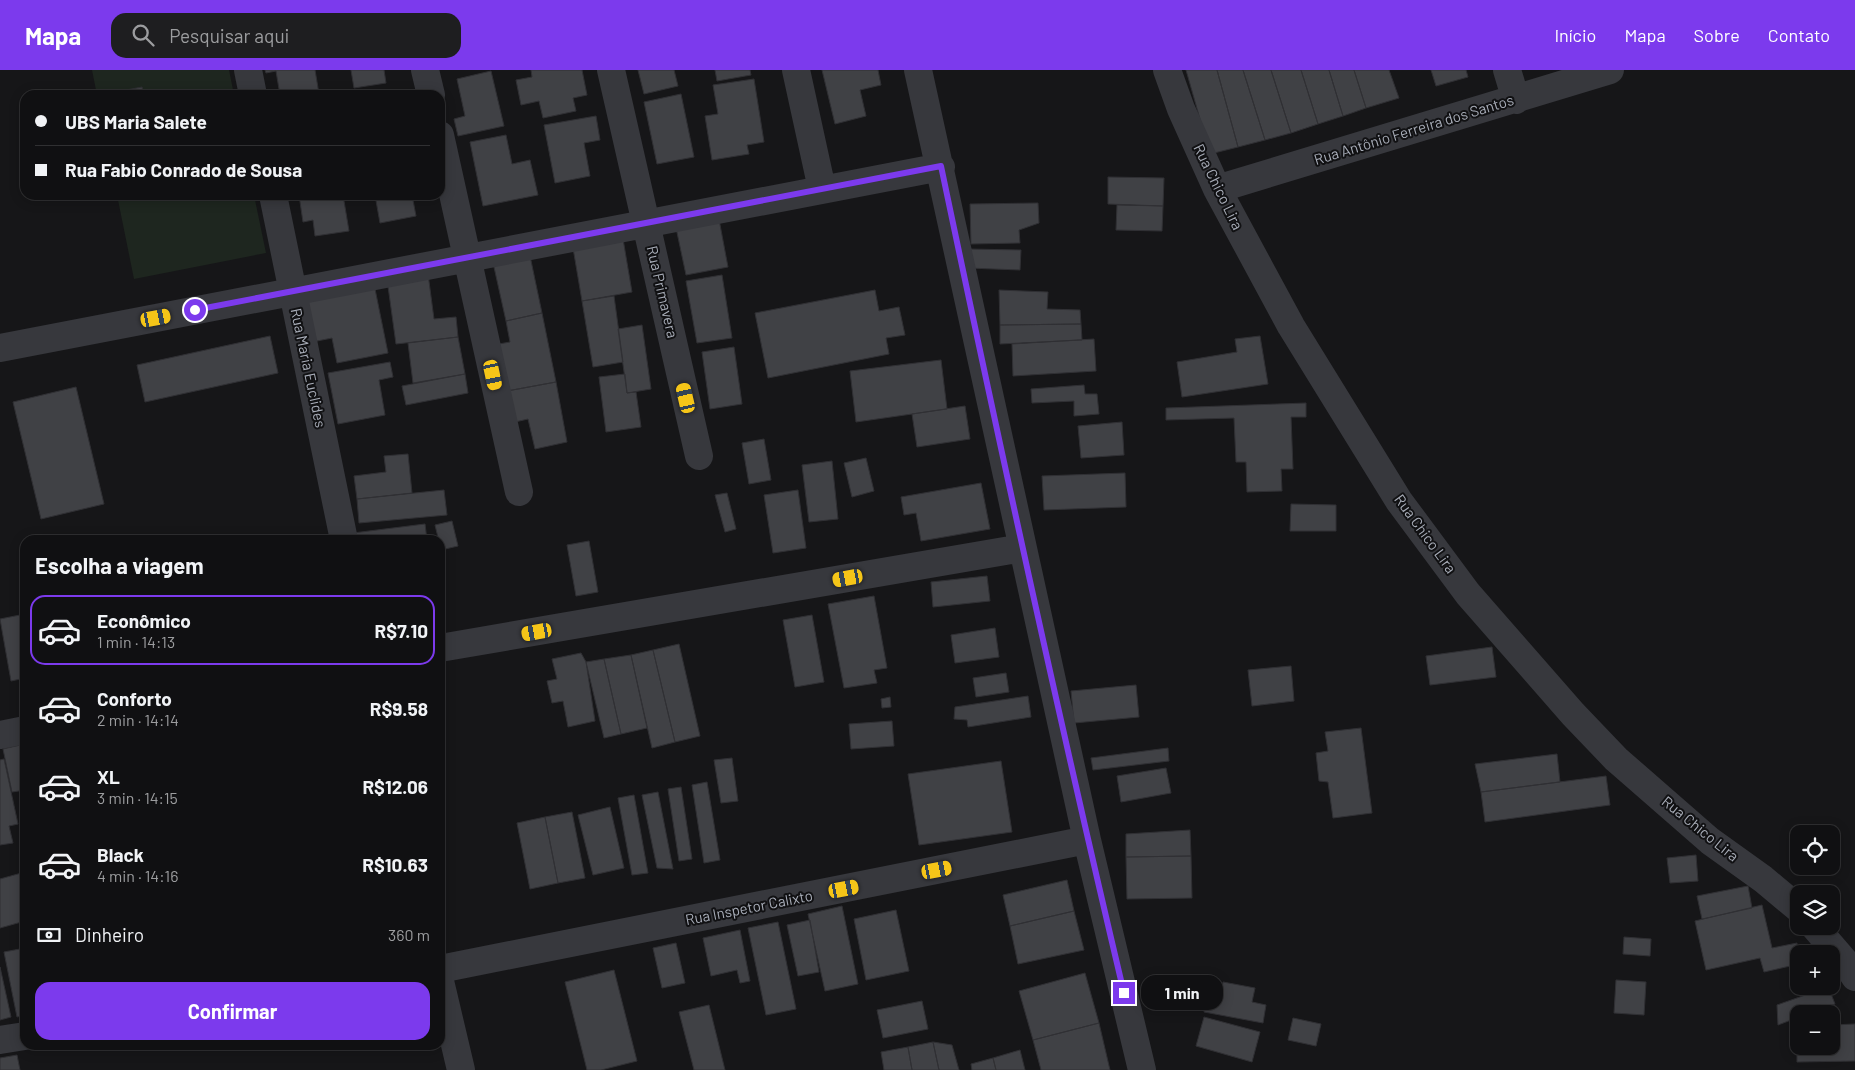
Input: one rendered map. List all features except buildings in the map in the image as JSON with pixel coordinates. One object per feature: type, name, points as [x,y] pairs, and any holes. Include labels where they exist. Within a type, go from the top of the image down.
[{"type":"street","points":[[248,70],[252,90]]},
{"type":"street","points":[[425,70],[430,90]]},
{"type":"street","name":"Rua Primavera","points":[[610,70],[699,456]]},
{"type":"street","points":[[796,70],[822,189]]},
{"type":"street","points":[[918,70],[941,166],[1022,548],[1087,840],[1142,1070]]},
{"type":"street","name":"Rua Chico Lira","points":[[1167,70],[1181,109],[1217,189],[1291,326],[1399,501],[1468,594],[1573,714],[1616,759],[1710,841],[1763,879],[1790,902]]},
{"type":"street","points":[[1507,70],[1516,100]]},
{"type":"street","name":"Rua Antônio Ferreira dos Santos","points":[[1217,189],[1610,70]]},
{"type":"street","points":[[445,157],[519,492]]},
{"type":"street","points":[[0,348],[941,166]]},
{"type":"street","name":"Rua Maria Euclides","points":[[274,200],[343,535]]},
{"type":"street","points":[[445,647],[1022,548]]},
{"type":"street","points":[[0,735],[20,731]]},
{"type":"street","name":"Rua Inspetor Calixto","points":[[445,968],[1087,840]]},
{"type":"street","points":[[1822,935],[1846,963],[1855,977]]},
{"type":"street","points":[[445,1002],[461,1070]]},
{"type":"street","points":[[0,1040],[20,1037]]},
{"type":"shaded area","points":[[92,70],[229,70],[233,90],[96,90]]},
{"type":"shaded area","points":[[118,200],[255,200],[266,253],[134,279]]},
{"type":"route","points":[[195,310],[941,166],[1026,568],[1087,840],[1124,993]]}]
